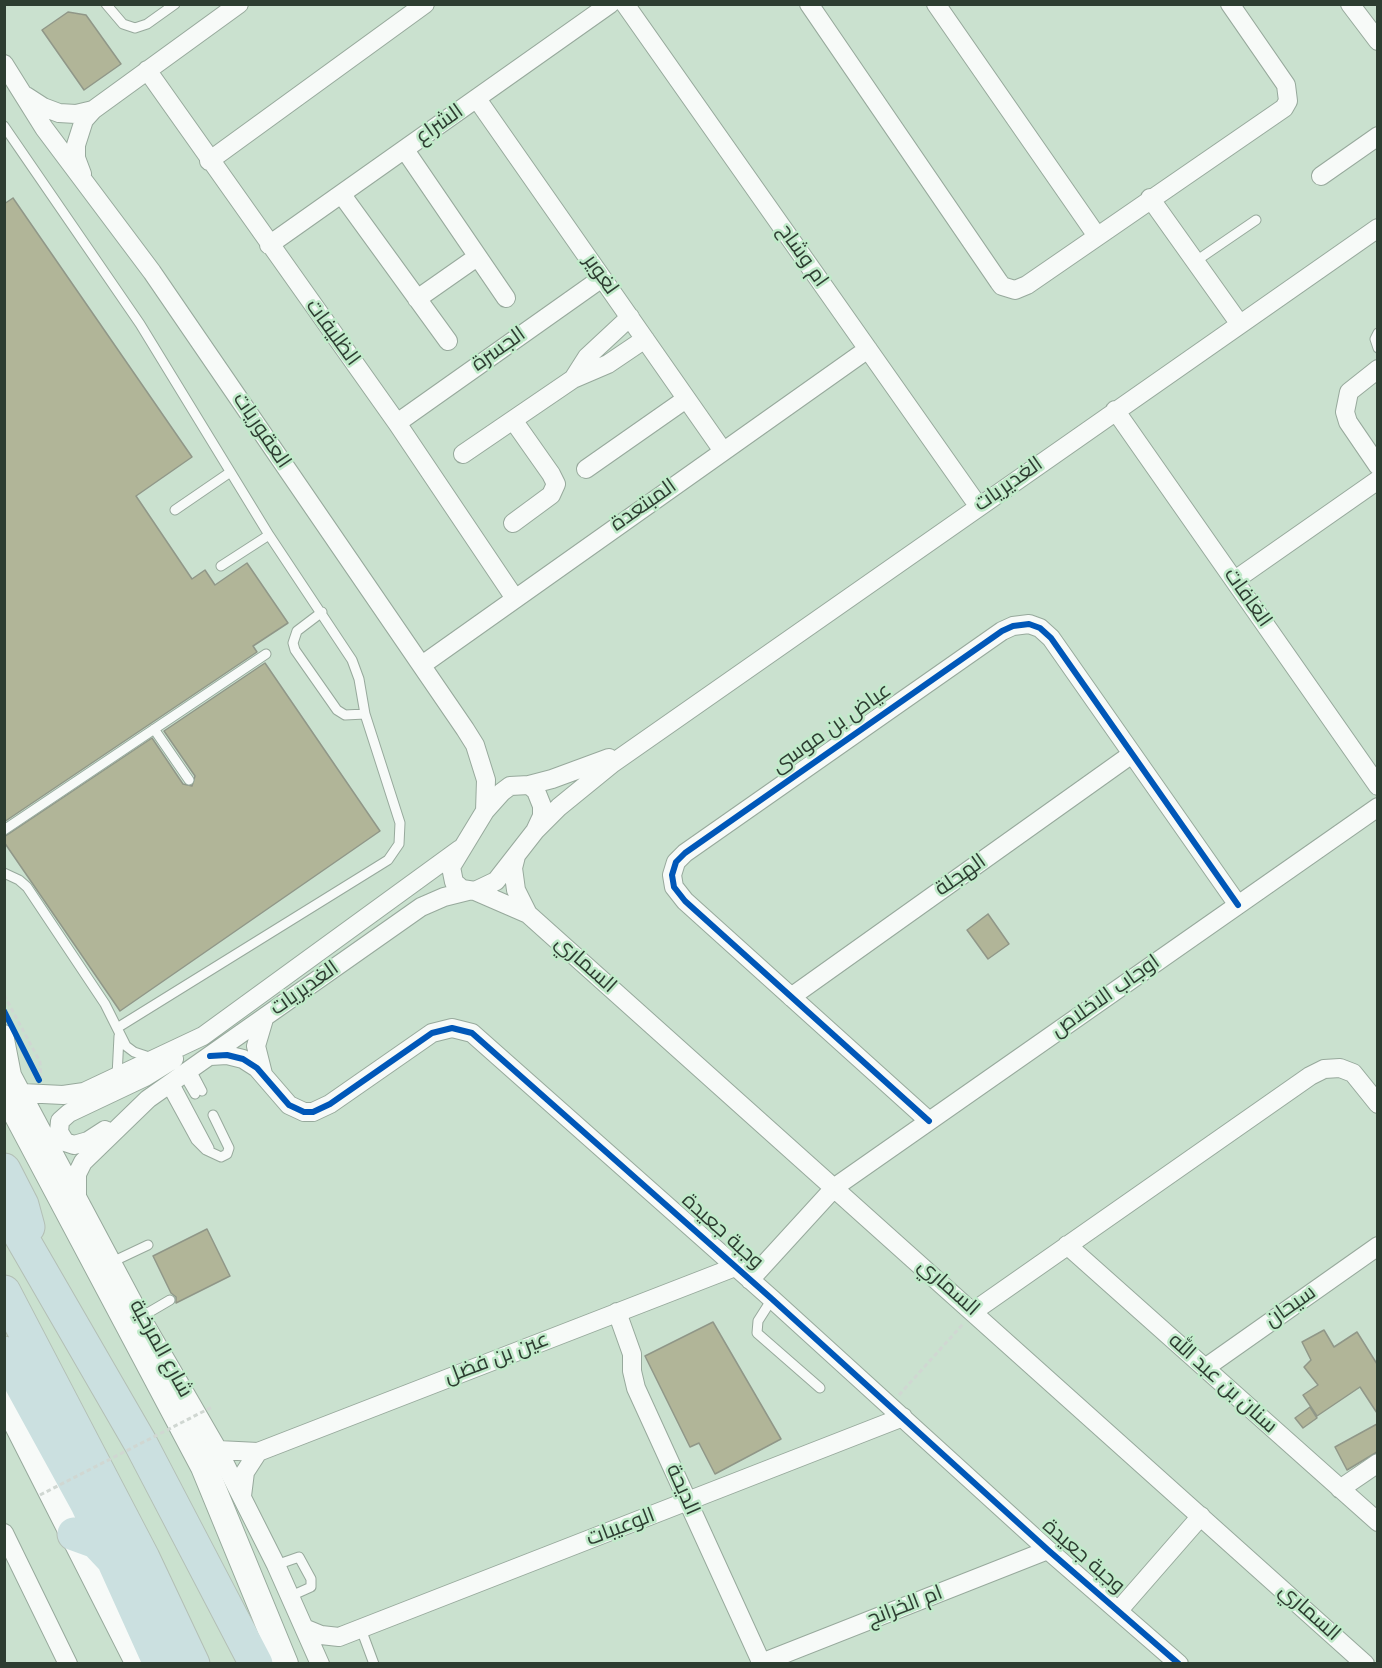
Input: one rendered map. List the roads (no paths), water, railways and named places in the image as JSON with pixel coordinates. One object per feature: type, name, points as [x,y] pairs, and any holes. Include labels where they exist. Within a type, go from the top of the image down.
[{"type":"highway","points":[[4,1170],[27,1217],[26,1244]]},
{"type":"highway","points":[[4,1207],[141,1444],[256,1664]]},
{"type":"highway","points":[[4,1292],[128,1559],[160,1664]]},
{"type":"highway","points":[[4,1353],[87,1504],[128,1559],[193,1664]]},
{"type":"highway","points":[[74,1534],[96,1542],[128,1559],[169,1574],[180,1587],[217,1664]]},
{"type":"main road","name":"شارع المرخية","points":[[13,1091],[204,1467],[285,1664]]},
{"type":"main road","points":[[4,1398],[139,1664]]},
{"type":"main road","points":[[4,1437],[20,1440],[31,1450]]},
{"type":"street","points":[[84,180],[76,158],[76,145],[84,120],[93,110],[239,4]]},
{"type":"street","points":[[209,161],[424,4]]},
{"type":"street","name":"الشراع","points":[[270,246],[610,4]]},
{"type":"street","name":"ام وشاح","points":[[625,4],[979,507]]},
{"type":"street","points":[[809,4],[1002,286],[1015,291],[1022,289],[1278,113],[1288,101],[1286,85],[1230,4]]},
{"type":"street","points":[[936,4],[1097,236]]},
{"type":"street","points":[[1350,4],[1377,41]]},
{"type":"street","name":"العقوريات","points":[[4,64],[44,128],[152,272],[475,745],[486,780],[485,811]]},
{"type":"street","name":"الظليفات","points":[[147,70],[209,161],[397,423],[514,597]]},
{"type":"street","points":[[25,95],[43,107],[59,113],[76,114],[93,110]]},
{"type":"street","name":"لغوير","points":[[477,99],[723,451]]},
{"type":"street","points":[[1320,176],[1377,136]]},
{"type":"street","points":[[405,150],[506,298]]},
{"type":"street","points":[[342,195],[448,341]]},
{"type":"street","points":[[1147,201],[1236,325]]},
{"type":"street","name":"الغديريات","points":[[641,744],[575,771],[529,785],[510,786],[485,811],[460,849],[145,1077],[69,1113],[60,1121],[59,1132],[65,1142],[74,1145],[88,1141],[421,907],[444,897],[471,891],[496,881],[535,831],[585,784],[1377,228]]},
{"type":"street","points":[[417,299],[477,257]]},
{"type":"street","name":"الجسرة","points":[[397,423],[602,278]]},
{"type":"street","points":[[573,379],[587,357],[630,317]]},
{"type":"street","points":[[463,454],[573,379],[608,364],[645,339]]},
{"type":"street","name":"المبتعدة","points":[[422,665],[514,597],[868,349]]},
{"type":"street","points":[[1377,369],[1350,392],[1345,412],[1348,422],[1377,466]]},
{"type":"street","points":[[586,469],[686,399]]},
{"type":"street","name":"الغافات","points":[[1115,410],[1377,786]]},
{"type":"street","points":[[513,420],[551,474],[555,484],[551,495],[513,523]]},
{"type":"street","points":[[1235,580],[1377,480]]},
{"type":"street","name":"عياض بن موسى","points":[[929,1121],[685,901],[674,887],[672,875],[676,862],[685,853],[900,701],[1013,626],[1029,624],[1040,628],[1051,638],[1238,905]]},
{"type":"street","name":"الهجلة","points":[[791,997],[1132,754]]},
{"type":"street","points":[[529,785],[536,790],[542,806],[542,816],[535,831]]},
{"type":"street","name":"اوجاب الاخلاص","points":[[750,1280],[835,1187],[1377,807]]},
{"type":"street","points":[[460,849],[451,867],[451,874],[454,882],[471,891]]},
{"type":"street","name":"السماري","points":[[516,856],[513,868],[516,890],[528,914]]},
{"type":"street","name":"السماري","points":[[471,891],[528,914],[974,1311],[1365,1664]]},
{"type":"street","name":"وجبة جعيدة","points":[[263,1074],[256,1046],[264,1019]]},
{"type":"street","name":"وجبة جعيدة","points":[[210,1056],[227,1055],[243,1059],[263,1074],[289,1105],[304,1112],[313,1112],[330,1104],[432,1033],[442,1029],[462,1029],[482,1040],[1048,1550],[1179,1664]]},
{"type":"street","name":"شارع المرخية","points":[[4,1034],[13,1091],[77,1196],[141,1317],[218,1450],[291,1596],[320,1664]]},
{"type":"street","name":"الغديريات","points":[[13,1091],[73,1093],[117,1077],[203,1036]]},
{"type":"street","points":[[974,1311],[1310,1076],[1324,1069],[1340,1068],[1353,1073],[1377,1104]]},
{"type":"street","name":"الغديريات","points":[[77,1196],[76,1174],[83,1162],[148,1099]]},
{"type":"street","name":"سنان بن عبد الله","points":[[1067,1245],[1377,1522]]},
{"type":"street","name":"سيحان","points":[[1204,1368],[1377,1246]]},
{"type":"street","name":"عين بن فضل","points":[[218,1450],[258,1452],[735,1267]]},
{"type":"street","name":"الديحة","points":[[617,1312],[632,1354],[633,1380],[762,1663]]},
{"type":"street","name":"الوعيبات","points":[[339,1637],[688,1502],[896,1411]]},
{"type":"street","points":[[242,1496],[245,1472],[258,1452]]},
{"type":"street","points":[[1340,1489],[1377,1463]]},
{"type":"street","points":[[1119,1610],[1202,1516]]},
{"type":"street","points":[[7,1544],[68,1664]]},
{"type":"street","name":"ام الخرانج","points":[[762,1663],[1010,1567],[1048,1550]]},
{"type":"street","points":[[304,1628],[321,1635],[339,1637],[326,1664]]},
{"type":"lane","points":[[106,4],[123,24],[135,28],[147,24],[176,4]]},
{"type":"lane","points":[[4,126],[140,324],[229,473],[322,612],[356,669],[365,714],[400,823],[399,844],[394,853],[379,866],[117,1028]]},
{"type":"lane","points":[[1192,263],[1256,220]]},
{"type":"lane","points":[[1377,333],[1375,339],[1377,348]]},
{"type":"lane","points":[[175,510],[229,473]]},
{"type":"lane","points":[[221,566],[269,536]]},
{"type":"lane","points":[[322,612],[297,631],[293,643],[295,650],[337,710],[345,715],[365,714]]},
{"type":"lane","points":[[4,830],[266,654]]},
{"type":"lane","points":[[154,729],[189,780]]},
{"type":"lane","points":[[4,873],[19,880],[27,887],[105,1004],[126,1046],[143,1056],[153,1058]]},
{"type":"lane","points":[[117,1028],[120,1052],[117,1077]]},
{"type":"lane","points":[[179,1079],[198,1093]]},
{"type":"lane","points":[[179,1079],[196,1140],[221,1157],[227,1154],[229,1148],[213,1115]]},
{"type":"lane","points":[[112,1262],[148,1245]]},
{"type":"lane","points":[[772,1299],[755,1326],[757,1333],[820,1388]]},
{"type":"lane","points":[[141,1317],[170,1300]]},
{"type":"lane","points":[[276,1565],[299,1557],[311,1578],[311,1587],[291,1596]]},
{"type":"lane","points":[[361,1629],[374,1664]]}]
